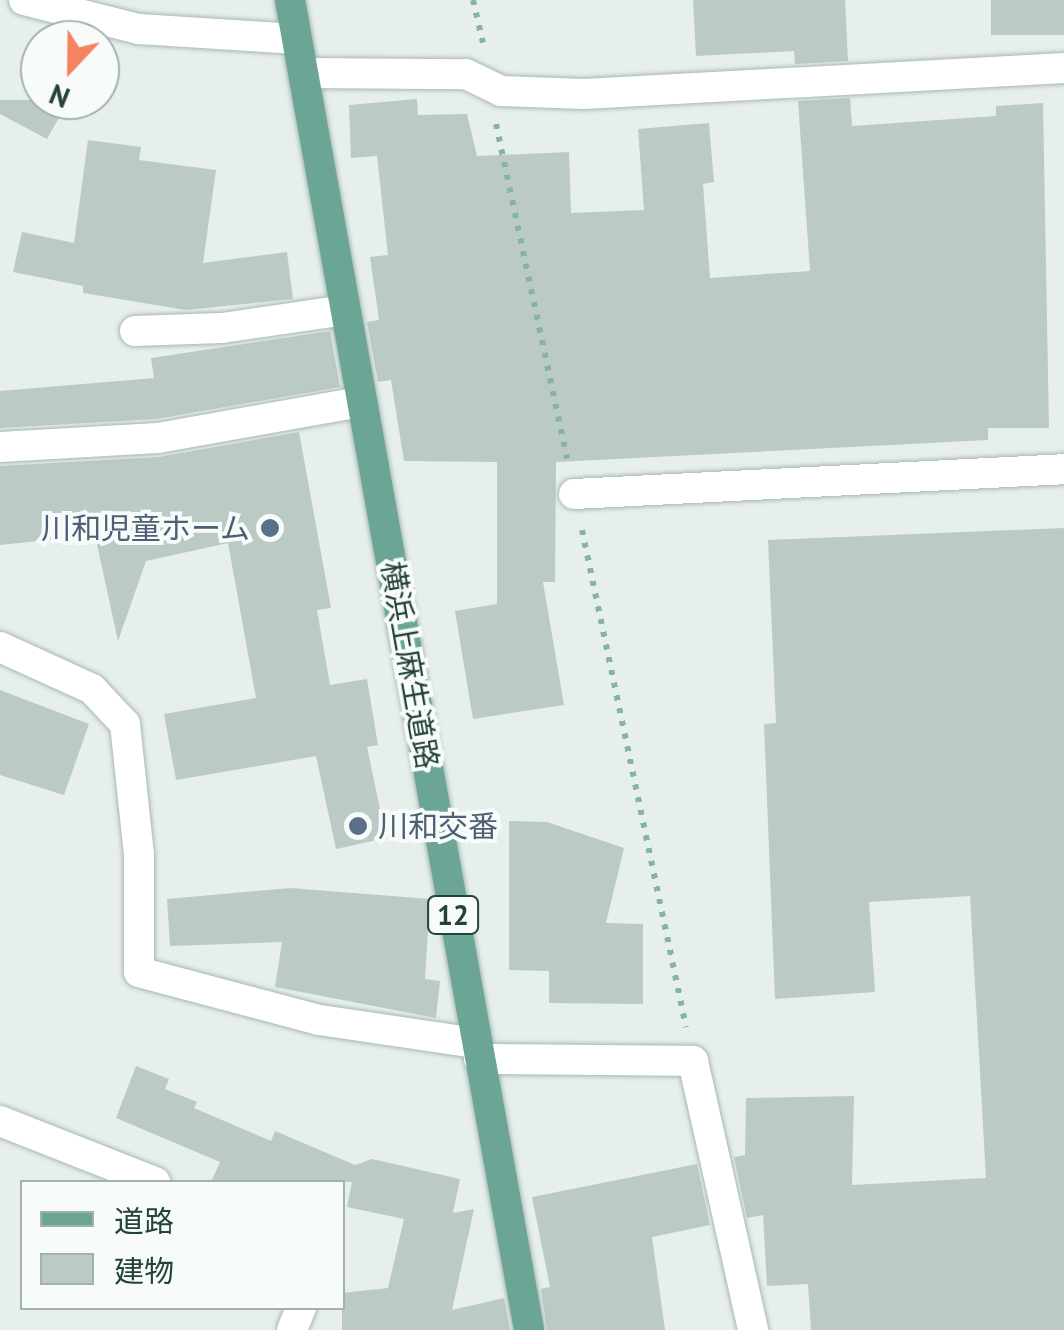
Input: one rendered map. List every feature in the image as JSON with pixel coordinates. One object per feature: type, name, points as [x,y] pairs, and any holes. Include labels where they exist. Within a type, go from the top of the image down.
[{"type":"main road","name":"横浜上麻生道路","points":[[290,0],[529,1330]]},
{"type":"street","points":[[24,0],[139,29],[297,39]]},
{"type":"street","points":[[304,73],[466,74],[501,91],[584,94],[1064,68]]},
{"type":"street","points":[[134,332],[222,328],[345,310]]},
{"type":"street","points":[[0,447],[158,438],[360,402]]},
{"type":"street","points":[[574,494],[1064,469]]},
{"type":"street","points":[[0,648],[92,689],[125,724],[139,854],[139,972],[320,1020],[477,1051],[693,1061],[754,1330]]},
{"type":"street","points":[[0,1120],[150,1180]]},
{"type":"path","points":[[492,108],[693,1061]]},
{"type":"building","points":[[693,0],[845,0],[848,61],[795,64],[794,51],[696,56]]},
{"type":"building","points":[[991,0],[1064,0],[1064,35],[991,35]]},
{"type":"building","points":[[850,98],[852,126],[996,116],[996,106],[1043,103],[1049,428],[988,428],[988,440],[556,462],[555,582],[543,582],[564,705],[473,719],[455,611],[497,604],[497,462],[404,461],[391,380],[378,382],[367,322],[379,320],[370,257],[388,255],[377,156],[351,158],[349,105],[417,99],[418,115],[467,114],[477,156],[569,152],[571,213],[644,210],[638,129],[709,123],[714,182],[703,184],[710,278],[810,271],[798,101]]},
{"type":"building","points":[[0,100],[20,100],[20,120],[58,120],[47,139],[0,114]]},
{"type":"building","points":[[88,140],[141,147],[139,160],[216,170],[203,263],[287,252],[293,299],[186,310],[83,293],[83,286],[13,272],[22,232],[74,243]]},
{"type":"building","points":[[330,331],[340,387],[156,419],[0,428],[0,391],[154,378],[151,358]]},
{"type":"building","points":[[299,432],[331,608],[317,610],[330,685],[367,679],[378,745],[367,747],[386,838],[336,849],[316,756],[176,780],[164,714],[256,698],[228,543],[146,561],[118,641],[95,535],[0,545],[0,466],[159,457]]},
{"type":"building","points":[[1064,528],[1064,1330],[811,1330],[808,1284],[767,1286],[763,1215],[747,1218],[734,1157],[745,1155],[746,1098],[854,1096],[852,1185],[986,1178],[970,896],[869,902],[875,992],[775,999],[764,724],[776,723],[768,540]]},
{"type":"building","points":[[0,690],[89,724],[64,795],[0,775]]},
{"type":"building","points":[[509,821],[547,822],[624,848],[606,923],[643,924],[643,1004],[549,1003],[549,971],[509,970]]},
{"type":"building","points":[[290,888],[430,899],[425,979],[440,981],[436,1018],[275,987],[282,942],[170,946],[167,899]]},
{"type":"building","points":[[136,1066],[169,1079],[165,1089],[197,1102],[194,1108],[271,1141],[275,1131],[355,1165],[372,1159],[460,1179],[453,1213],[474,1209],[452,1310],[504,1298],[510,1330],[342,1330],[345,1293],[388,1288],[404,1219],[347,1207],[352,1182],[345,1180],[212,1180],[220,1162],[116,1118]]},
{"type":"building","points":[[697,1164],[710,1225],[652,1237],[665,1330],[547,1330],[541,1289],[550,1287],[532,1197]]},
{"type":"place","name":"川和児童ホーム","points":[[270,528]]},
{"type":"place","name":"川和交番","points":[[358,826]]}]
